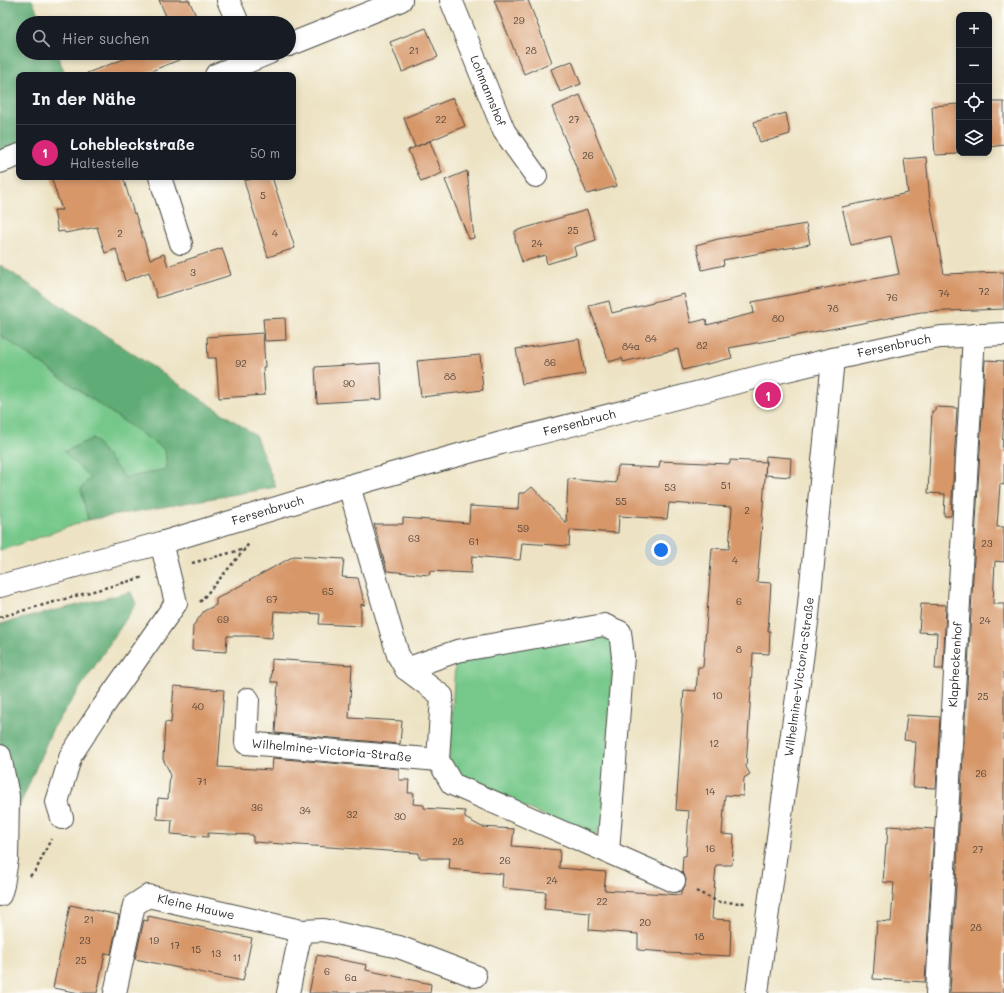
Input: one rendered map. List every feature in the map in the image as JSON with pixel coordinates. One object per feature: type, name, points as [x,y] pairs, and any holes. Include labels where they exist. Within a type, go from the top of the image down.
[{"type":"street","points":[[228,0],[235,16]]},
{"type":"street","points":[[296,42],[401,0]]},
{"type":"street","name":"Lohmannshof","points":[[451,0],[504,131],[536,176]]},
{"type":"street","points":[[222,72],[247,60]]},
{"type":"street","points":[[0,162],[16,156]]},
{"type":"street","points":[[161,180],[181,243]]},
{"type":"street","name":"Fersenbruch","points":[[0,586],[161,543],[349,486],[509,441],[754,378],[916,341],[941,337],[1004,334]]},
{"type":"street","name":"Klapheckenhof","points":[[937,993],[974,335]]},
{"type":"street","name":"Wilhelmine-Victoria-Straße","points":[[757,993],[808,615],[833,359]]},
{"type":"street","points":[[349,486],[398,654],[406,669],[442,696],[438,760],[452,784],[674,881]]},
{"type":"street","points":[[62,818],[57,802],[71,755],[176,603],[161,543]]},
{"type":"street","points":[[406,669],[457,651],[604,626],[620,632],[623,657],[608,852]]},
{"type":"street","name":"Wilhelmine-Victoria-Straße","points":[[248,699],[246,744],[438,760]]},
{"type":"street","points":[[0,756],[8,796],[7,859],[0,895]]},
{"type":"street","name":"Kleine Hauwe","points":[[115,993],[134,905],[148,896],[301,931],[323,930],[399,947],[475,976]]},
{"type":"street","points":[[288,993],[301,931]]},
{"type":"path","points":[[0,617],[245,548]]},
{"type":"path","points":[[674,881],[719,902],[768,905]]},
{"type":"green space","points":[[0,0],[32,0],[39,16],[16,16],[16,60],[59,60],[65,72],[16,72],[16,148],[0,156]]},
{"type":"green space","points":[[0,265],[255,435],[276,487],[88,520],[81,489],[90,478],[64,452],[93,438],[125,478],[167,469],[165,450],[0,335]]},
{"type":"green space","points":[[0,335],[165,450],[167,469],[125,478],[93,438],[64,452],[90,478],[81,489],[88,520],[0,551]]},
{"type":"green space","points":[[131,592],[136,604],[52,730],[0,854],[0,624]]},
{"type":"green space","points":[[604,631],[614,639],[604,821],[594,837],[459,779],[449,761],[455,664],[464,656]]},
{"type":"building","points":[[159,0],[189,0],[196,16],[166,16]]},
{"type":"building","points":[[494,0],[528,0],[552,62],[524,74]]},
{"type":"building","points":[[426,28],[438,57],[402,72],[390,42]]},
{"type":"building","points":[[121,60],[179,60],[149,72],[90,72]]},
{"type":"building","points":[[572,61],[581,84],[560,92],[551,69]]},
{"type":"building","points":[[580,95],[617,186],[587,194],[552,107]]},
{"type":"building","points":[[453,98],[465,126],[415,147],[404,118]]},
{"type":"building","points":[[992,102],[1004,102],[1004,145],[992,147]]},
{"type":"building","points":[[956,104],[956,154],[935,155],[932,106]]},
{"type":"building","points":[[786,113],[790,134],[760,143],[754,122]]},
{"type":"building","points":[[430,141],[442,173],[421,182],[408,150]]},
{"type":"building","points":[[926,157],[930,201],[944,274],[1004,272],[1004,309],[921,312],[729,348],[732,358],[683,370],[678,349],[623,362],[622,358],[609,362],[589,306],[609,301],[612,313],[684,294],[691,323],[706,319],[707,325],[754,313],[752,302],[899,274],[891,236],[851,245],[842,207],[908,193],[904,159]]},
{"type":"building","points":[[467,171],[474,238],[469,239],[445,180]]},
{"type":"building","points":[[52,180],[124,180],[150,259],[164,254],[168,266],[222,248],[231,275],[157,298],[149,272],[125,281],[116,249],[105,253],[97,227],[65,233],[64,231],[58,232],[54,210],[62,210]]},
{"type":"building","points":[[273,180],[295,248],[268,257],[244,181]]},
{"type":"building","points":[[587,210],[596,240],[574,247],[576,255],[547,264],[545,255],[522,262],[515,239],[515,231]]},
{"type":"building","points":[[806,224],[810,244],[723,260],[724,265],[702,270],[696,245],[718,239]]},
{"type":"building","points":[[285,318],[286,340],[265,341],[263,319]]},
{"type":"building","points":[[263,333],[265,395],[219,398],[216,358],[208,358],[207,337]]},
{"type":"building","points":[[579,339],[585,374],[522,384],[516,349]]},
{"type":"building","points":[[480,355],[483,390],[421,397],[417,361]]},
{"type":"building","points":[[985,360],[1004,361],[1004,416],[1002,451],[1004,451],[1004,485],[1000,484],[997,527],[1004,527],[1004,562],[995,561],[993,604],[1004,604],[1004,993],[950,993]]},
{"type":"building","points":[[380,363],[382,399],[317,403],[315,367]]},
{"type":"building","points":[[935,407],[957,408],[951,516],[944,516],[945,494],[928,493],[932,411],[935,411]]},
{"type":"building","points":[[766,456],[791,458],[790,477],[765,475]]},
{"type":"building","points":[[730,460],[766,462],[757,582],[771,583],[768,631],[770,631],[769,654],[753,653],[746,767],[750,774],[744,778],[743,796],[725,795],[722,834],[734,835],[732,865],[716,865],[712,919],[731,920],[730,956],[638,950],[638,934],[589,930],[590,913],[544,909],[546,892],[502,888],[503,874],[449,869],[450,858],[419,858],[419,853],[253,842],[253,835],[208,833],[208,837],[171,834],[172,820],[157,819],[158,798],[168,799],[170,773],[163,759],[165,722],[171,723],[174,686],[224,690],[218,767],[272,770],[273,758],[399,769],[399,780],[409,780],[408,793],[414,793],[413,804],[424,805],[424,808],[465,811],[465,818],[482,827],[514,829],[512,846],[560,850],[559,868],[606,872],[604,890],[681,895],[681,891],[685,886],[686,880],[682,872],[683,856],[686,856],[689,811],[676,810],[684,690],[696,691],[698,667],[703,667],[712,548],[729,549],[732,507],[669,503],[667,519],[619,516],[618,533],[570,530],[569,546],[522,543],[520,560],[472,556],[471,573],[430,571],[429,575],[387,571],[374,524],[403,524],[403,518],[469,523],[470,506],[518,509],[519,493],[525,493],[532,487],[566,523],[568,479],[616,483],[618,466],[659,468],[660,461],[730,464]]},
{"type":"building","points":[[294,556],[344,559],[342,577],[358,578],[365,605],[361,604],[361,626],[319,624],[320,614],[274,611],[272,638],[227,636],[226,652],[192,650],[193,626],[204,611],[216,605],[216,599]]},
{"type":"building","points":[[921,604],[946,605],[943,669],[935,669],[937,633],[919,632]]},
{"type":"building","points":[[272,659],[352,665],[349,718],[402,721],[400,744],[275,733],[278,682],[271,682]]},
{"type":"building","points":[[907,715],[940,717],[936,788],[913,787],[916,742],[904,740]]},
{"type":"building","points":[[888,826],[934,829],[925,982],[873,979],[877,921],[891,922],[894,883],[883,882]]},
{"type":"building","points":[[70,905],[119,915],[111,954],[105,953],[97,993],[80,993],[53,988]]},
{"type":"building","points":[[148,916],[252,938],[243,981],[135,959],[144,920],[148,921]]},
{"type":"building","points":[[317,955],[367,965],[366,970],[431,984],[430,993],[309,993]]},
{"type":"place","name":"Lohebleckstraße","points":[[768,395]]}]
